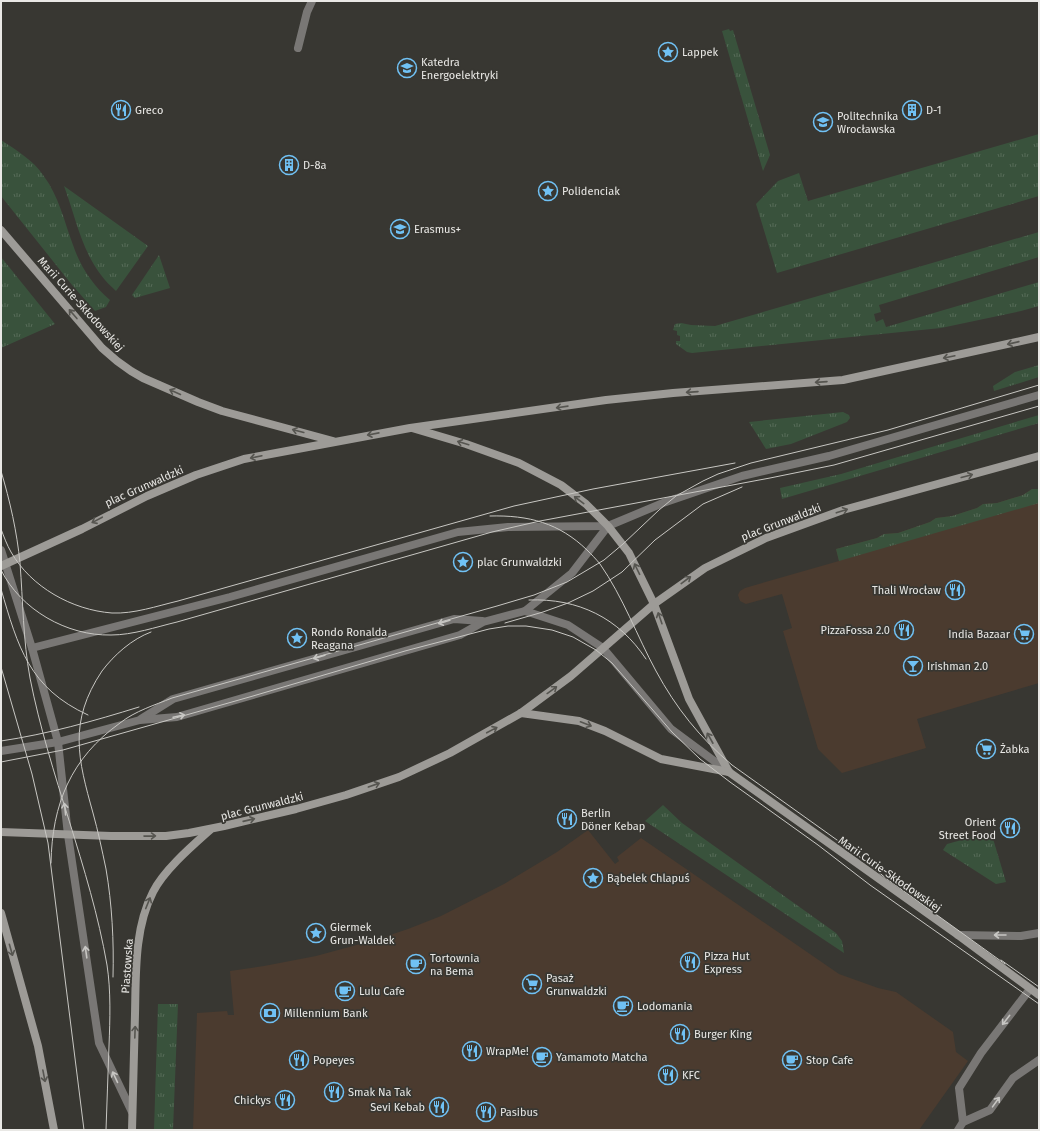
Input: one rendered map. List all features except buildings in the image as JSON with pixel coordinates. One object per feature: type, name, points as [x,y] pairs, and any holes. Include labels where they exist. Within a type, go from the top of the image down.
[{"type":"main road","name":"Marii Curie-Skłodowskiej","points":[[1,230],[102,348],[131,371],[143,378],[222,411],[336,441]]},
{"type":"main road","name":"plac Grunwaldzki","points":[[3,564],[82,529],[147,496],[196,475],[244,459],[410,428],[646,396],[843,380],[1039,337]]},
{"type":"main road","points":[[410,428],[466,444],[519,463],[561,485],[586,504],[608,526],[629,552],[654,604]]},
{"type":"main road","name":"plac Grunwaldzki","points":[[1,832],[68,835],[166,836],[211,829],[296,809],[346,795],[399,777],[450,753],[520,713],[571,676],[654,604],[705,568],[766,538],[843,510],[1039,456]]},
{"type":"main road","name":"Marii Curie-Skłodowskiej","points":[[654,604],[690,699],[729,772]]},
{"type":"main road","name":"Marii Curie-Skłodowskiej","points":[[520,713],[579,721],[605,731],[661,759],[729,772],[958,935],[1039,995]]},
{"type":"main road","name":"Piastowska","points":[[132,1130],[137,968],[140,925],[150,897],[160,882],[184,853],[211,829]]},
{"type":"main road","points":[[1,913],[38,1046],[54,1130]]},
{"type":"street","points":[[298,48],[307,12],[312,1]]},
{"type":"street","points":[[32,648],[214,601],[458,532],[508,527],[608,526],[663,503],[742,476],[829,456],[1039,396]]},
{"type":"street","points":[[1,751],[58,742],[140,720],[177,717],[460,635],[483,622],[525,611],[572,573],[608,526]]},
{"type":"street","points":[[1,550],[3,564],[32,648],[58,742],[68,835],[99,1044],[132,1112]]},
{"type":"street","points":[[525,611],[568,625],[602,648],[671,729],[729,772]]},
{"type":"street","points":[[140,720],[173,699],[180,697],[454,619],[483,622]]},
{"type":"street","points":[[958,935],[1021,936],[1039,933]]},
{"type":"street","points":[[964,1122],[959,1088],[981,1053],[1030,989]]},
{"type":"street","points":[[958,1130],[964,1122],[990,1110],[1013,1078],[1039,1060]]},
{"type":"shaded area","points":[[1032,489],[1039,489],[1039,683],[917,719],[926,748],[842,773],[818,749],[783,631],[792,628],[782,594],[746,604],[740,601],[738,595],[740,591],[745,588],[839,561],[836,549],[877,538],[884,534],[898,533],[930,522],[936,518],[952,516],[977,508],[983,504],[997,503],[1023,495]]},
{"type":"shaded area","name":"Pasaż Grunwaldzki","points":[[588,830],[615,864],[619,861],[617,857],[641,838],[839,974],[878,988],[896,992],[953,1032],[956,1052],[968,1061],[919,1130],[193,1130],[197,1013],[227,1011],[228,1015],[234,1015],[230,971],[316,956],[375,940],[408,929],[441,916],[504,884],[557,852]]},
{"type":"green space","points":[[729,29],[730,31],[733,30],[770,155],[763,171],[722,31]]},
{"type":"green space","points":[[1039,134],[1039,196],[777,273],[756,204],[778,181],[799,173],[808,201]]},
{"type":"green space","points":[[1,140],[29,160],[49,183],[61,209],[79,260],[93,282],[110,300],[106,307],[95,311],[72,285],[1,196]]},
{"type":"green space","points":[[64,186],[148,246],[116,291],[106,281],[88,254]]},
{"type":"green space","points":[[1039,232],[1039,257],[879,305],[881,312],[874,314],[876,322],[883,319],[886,327],[1039,282],[1039,306],[941,328],[692,353],[687,352],[676,344],[676,341],[680,341],[680,336],[677,335],[677,331],[673,330],[675,324],[681,323],[715,326]]},
{"type":"green space","points":[[159,255],[170,288],[135,298],[132,295]]},
{"type":"green space","points":[[1,257],[55,324],[1,348]]},
{"type":"green space","points":[[1039,365],[1039,377],[994,391],[993,386],[1015,372]]},
{"type":"green space","points":[[843,412],[849,415],[850,418],[847,422],[791,444],[766,449],[749,422]]},
{"type":"green space","points":[[1039,415],[1039,423],[782,499],[780,488],[841,474]]},
{"type":"green space","points":[[1032,489],[1039,489],[1039,503],[839,561],[836,549],[877,538],[884,534],[898,533],[930,522],[936,518],[952,516],[977,508],[983,504],[997,503],[1023,495]]},
{"type":"green space","points":[[663,805],[682,823],[836,933],[842,941],[844,953],[645,821]]},
{"type":"green space","points":[[991,832],[1006,882],[996,884],[943,850],[947,844]]},
{"type":"green space","points":[[158,1004],[178,1004],[173,1130],[154,1130]]},
{"type":"tram line","points":[[51,863],[52,841],[60,802],[77,767],[89,751],[103,737],[126,719],[139,712],[172,698],[497,606],[534,595],[567,582],[604,560],[676,496],[718,474],[751,463],[888,430],[1039,385]]},
{"type":"tram line","points":[[1,570],[20,597],[47,618],[78,631],[94,634],[128,634],[177,622],[492,532],[540,521],[834,465],[1039,406]]},
{"type":"tram line","points":[[1,529],[19,565],[41,586],[68,602],[82,607],[97,611],[120,613],[178,601],[514,506],[593,489],[735,463]]},
{"type":"tram line","points":[[1,471],[13,517],[19,551],[25,635],[30,678],[48,750],[100,929],[107,965],[110,1015],[106,1130]]},
{"type":"tram line","points":[[505,623],[568,603],[593,591],[622,572],[655,540],[703,504],[742,487]]},
{"type":"tram line","points":[[490,516],[518,517],[543,522],[566,533],[587,550],[600,564],[616,590],[649,658],[672,698],[699,733],[720,755],[851,850],[887,879],[1005,964]]},
{"type":"tram line","points":[[1,589],[20,647],[39,679],[52,692],[68,704],[88,715]]},
{"type":"tram line","points":[[529,600],[547,600],[564,603],[596,613],[623,632],[646,659]]},
{"type":"tram line","points":[[1,762],[63,750],[405,651],[489,629],[508,626],[526,626],[552,630],[573,637],[596,650],[612,663],[672,732],[700,759],[870,885],[1039,1004]]},
{"type":"tram line","points":[[113,977],[110,896],[106,869],[80,758],[80,724],[84,707],[91,690],[102,671],[124,648],[151,632]]},
{"type":"tram line","points":[[1,667],[32,774],[48,843],[84,1130]]},
{"type":"tram line","points":[[1,741],[71,727],[139,707]]},
{"type":"tram line","points":[[1001,960],[1039,987]]},
{"type":"place","name":"Lappek","points":[[668,52]]},
{"type":"place","name":"Katedra Energoelektryki","points":[[407,68]]},
{"type":"place","name":"Greco","points":[[121,110]]},
{"type":"place","name":"D-1","points":[[912,110]]},
{"type":"place","name":"Politechnika Wrocławska","points":[[823,122]]},
{"type":"place","name":"D-8a","points":[[289,165]]},
{"type":"place","name":"Polidenciak","points":[[548,191]]},
{"type":"place","name":"Erasmus+","points":[[400,229]]},
{"type":"place","name":"plac Grunwaldzki","points":[[463,562]]},
{"type":"place","name":"Thali Wrocław","points":[[955,590]]},
{"type":"place","name":"PizzaFossa 2.0","points":[[904,630]]},
{"type":"place","name":"India Bazaar","points":[[1024,634]]},
{"type":"place","name":"Rondo Ronalda Reagana","points":[[297,638]]},
{"type":"place","name":"Irishman 2.0","points":[[913,666]]},
{"type":"place","name":"Żabka","points":[[986,749]]},
{"type":"place","name":"Berlin Döner Kebap","points":[[567,819]]},
{"type":"place","name":"Orient Street Food","points":[[1010,828]]},
{"type":"place","name":"Bąbelek Chlapuś","points":[[593,878]]},
{"type":"place","name":"Giermek Grun-Waldek","points":[[316,933]]},
{"type":"place","name":"Pizza Hut Express","points":[[690,962]]},
{"type":"place","name":"Tortownia na Bema","points":[[416,964]]},
{"type":"place","name":"Pasaż Grunwaldzki","points":[[532,984]]},
{"type":"place","name":"Lulu Cafe","points":[[345,991]]},
{"type":"place","name":"Lodomania","points":[[623,1006]]},
{"type":"place","name":"Millennium Bank","points":[[270,1013]]},
{"type":"place","name":"Burger King","points":[[680,1034]]},
{"type":"place","name":"WrapMe!","points":[[472,1051]]},
{"type":"place","name":"Yamamoto Matcha","points":[[542,1057]]},
{"type":"place","name":"Popeyes","points":[[299,1060]]},
{"type":"place","name":"Stop Cafe","points":[[792,1060]]},
{"type":"place","name":"KFC","points":[[668,1075]]},
{"type":"place","name":"Smak Na Tak","points":[[334,1092]]},
{"type":"place","name":"Chickys","points":[[285,1100]]},
{"type":"place","name":"Sevi Kebab","points":[[439,1107]]},
{"type":"place","name":"Pasibus","points":[[486,1112]]}]
